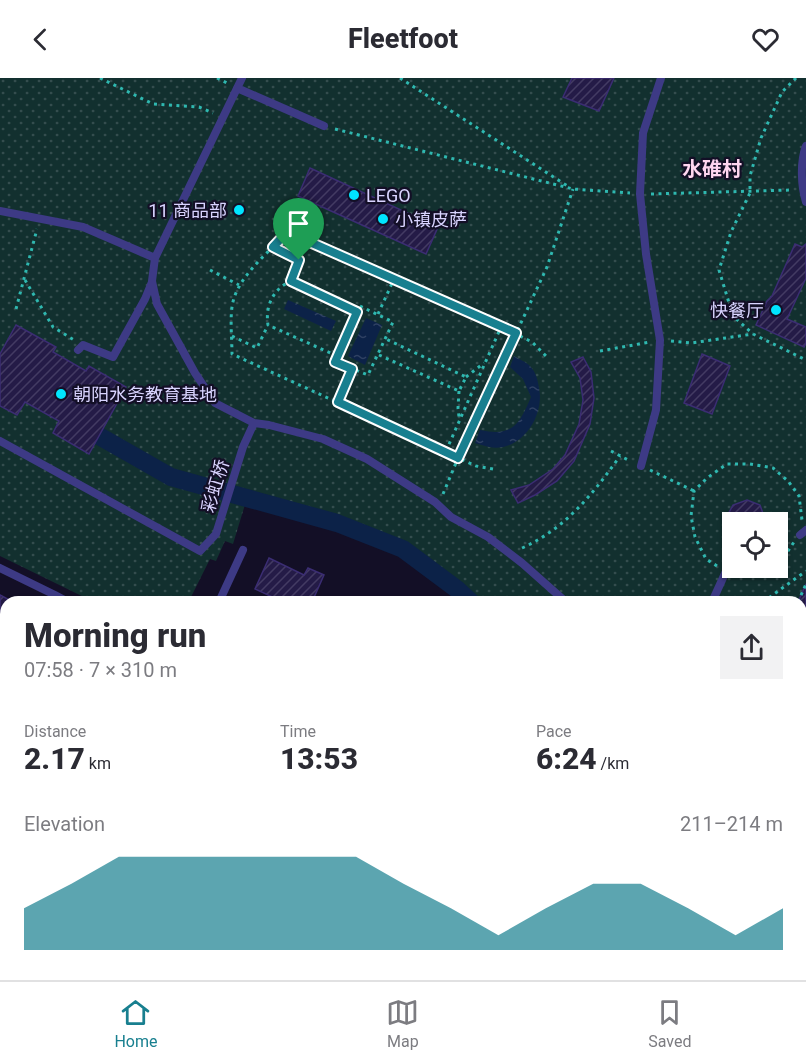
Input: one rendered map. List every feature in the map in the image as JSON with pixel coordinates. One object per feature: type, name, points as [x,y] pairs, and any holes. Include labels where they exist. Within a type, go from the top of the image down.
[{"type":"lane","points":[[80,348],[113,357],[145,299],[152,281],[155,258],[242,78]]},
{"type":"lane","points":[[641,466],[656,410],[660,340],[646,254],[640,194],[643,133],[661,78]]},
{"type":"lane","points":[[237,88],[324,126]]},
{"type":"lane","points":[[806,147],[802,190],[806,202]]},
{"type":"lane","points":[[0,210],[83,227],[155,258]]},
{"type":"lane","points":[[152,281],[157,304],[195,373],[215,403],[254,423],[269,424],[323,439],[367,459],[435,502],[451,517],[488,537],[559,596]]},
{"type":"lane","name":"彩虹桥","points":[[0,441],[200,552],[216,534],[243,447],[254,423]]},
{"type":"lane","points":[[222,596],[243,550]]},
{"type":"lane","points":[[0,568],[50,596]]},
{"type":"lane","points":[[715,596],[723,578]]},
{"type":"path","points":[[100,78],[153,104],[200,107],[223,118]]},
{"type":"path","points":[[400,78],[573,189]]},
{"type":"path","points":[[796,78],[782,92],[760,138],[750,176],[750,193],[731,232],[719,270],[733,316],[753,334],[806,360]]},
{"type":"path","points":[[324,126],[573,189],[640,194],[802,190]]},
{"type":"path","points":[[435,502],[444,493],[547,267],[573,189]]},
{"type":"path","points":[[16,309],[40,219]]},
{"type":"path","points":[[494,469],[476,466],[232,354],[232,306],[239,285],[251,269],[287,232],[516,333],[532,342],[547,357]]},
{"type":"path","points":[[232,336],[256,348],[268,326],[266,313],[271,300],[280,286],[291,281],[299,260],[273,247]]},
{"type":"path","points":[[210,270],[239,285]]},
{"type":"path","points":[[378,314],[394,279]]},
{"type":"path","points":[[25,280],[53,327],[80,348]]},
{"type":"path","points":[[291,281],[357,312]]},
{"type":"path","points":[[360,306],[378,314],[393,322],[368,375],[335,362],[360,306]]},
{"type":"path","points":[[268,326],[337,356]]},
{"type":"path","points":[[445,452],[501,327]]},
{"type":"path","points":[[600,351],[660,340],[691,343],[753,334]]},
{"type":"path","points":[[386,339],[466,377]]},
{"type":"path","points":[[379,355],[459,392]]},
{"type":"path","points":[[460,419],[459,392],[466,377],[485,362]]},
{"type":"path","points":[[338,402],[352,369]]},
{"type":"path","points":[[509,554],[543,539],[566,520],[606,476],[620,456]]},
{"type":"path","points":[[722,567],[705,559],[694,537],[691,516],[694,491],[707,478],[727,464],[750,464],[773,468],[788,481],[799,496],[803,518]]},
{"type":"path","points":[[771,596],[806,571]]},
{"type":"green space","points":[[0,78],[806,78],[806,596],[465,596],[427,565],[382,540],[306,514],[247,498],[233,544],[225,541],[216,561],[210,559],[192,596],[82,596],[0,556]]},
{"type":"water","points":[[288,300],[336,321],[331,331],[284,309]]},
{"type":"water","points":[[366,318],[382,325],[365,365],[348,356]]},
{"type":"water","points":[[514,356],[530,366],[537,380],[540,399],[534,421],[520,438],[511,444],[489,447],[475,443],[480,430],[500,432],[513,427],[527,407],[531,397],[523,379],[510,367]]},
{"type":"building","points":[[572,78],[614,78],[599,111],[563,97]]},
{"type":"building","points":[[310,168],[438,227],[426,254],[298,196]]},
{"type":"building","points":[[795,244],[802,247],[806,244],[806,278],[787,319],[806,327],[804,347],[756,325],[767,301],[772,296]]},
{"type":"building","name":"朝阳水务教育基地","points":[[16,325],[56,347],[53,352],[86,371],[89,366],[126,387],[89,454],[53,433],[59,421],[25,402],[17,415],[0,406],[0,354]]},
{"type":"building","points":[[702,354],[730,366],[712,414],[684,403]]},
{"type":"building","points":[[583,357],[591,372],[594,398],[590,424],[574,461],[557,481],[518,503],[511,490],[529,485],[553,469],[565,455],[579,424],[583,400],[580,378],[571,362]]},
{"type":"building","points":[[747,500],[760,505],[762,512],[729,512],[733,505]]},
{"type":"building","points":[[269,558],[304,575],[308,568],[324,575],[315,596],[270,596],[255,589]]},
{"type":"building","points":[[806,584],[806,596],[801,596]]},
{"type":"waterway","points":[[78,424],[171,477],[337,523],[403,549],[464,596]]},
{"type":"place","name":"LEGO","points":[[354,195]]},
{"type":"place","name":"11 商品部","points":[[239,210]]},
{"type":"place","name":"小镇皮萨","points":[[383,219]]},
{"type":"place","name":"快餐厅","points":[[776,310]]},
{"type":"place","name":"朝阳水务教育基地","points":[[61,394]]},
{"type":"district","name":"水碓村","points":[[712,169]]},
{"type":"route","points":[[287,232],[516,333],[458,458],[338,402],[352,369],[335,362],[357,312],[291,281],[299,260],[273,247],[287,232]]}]
